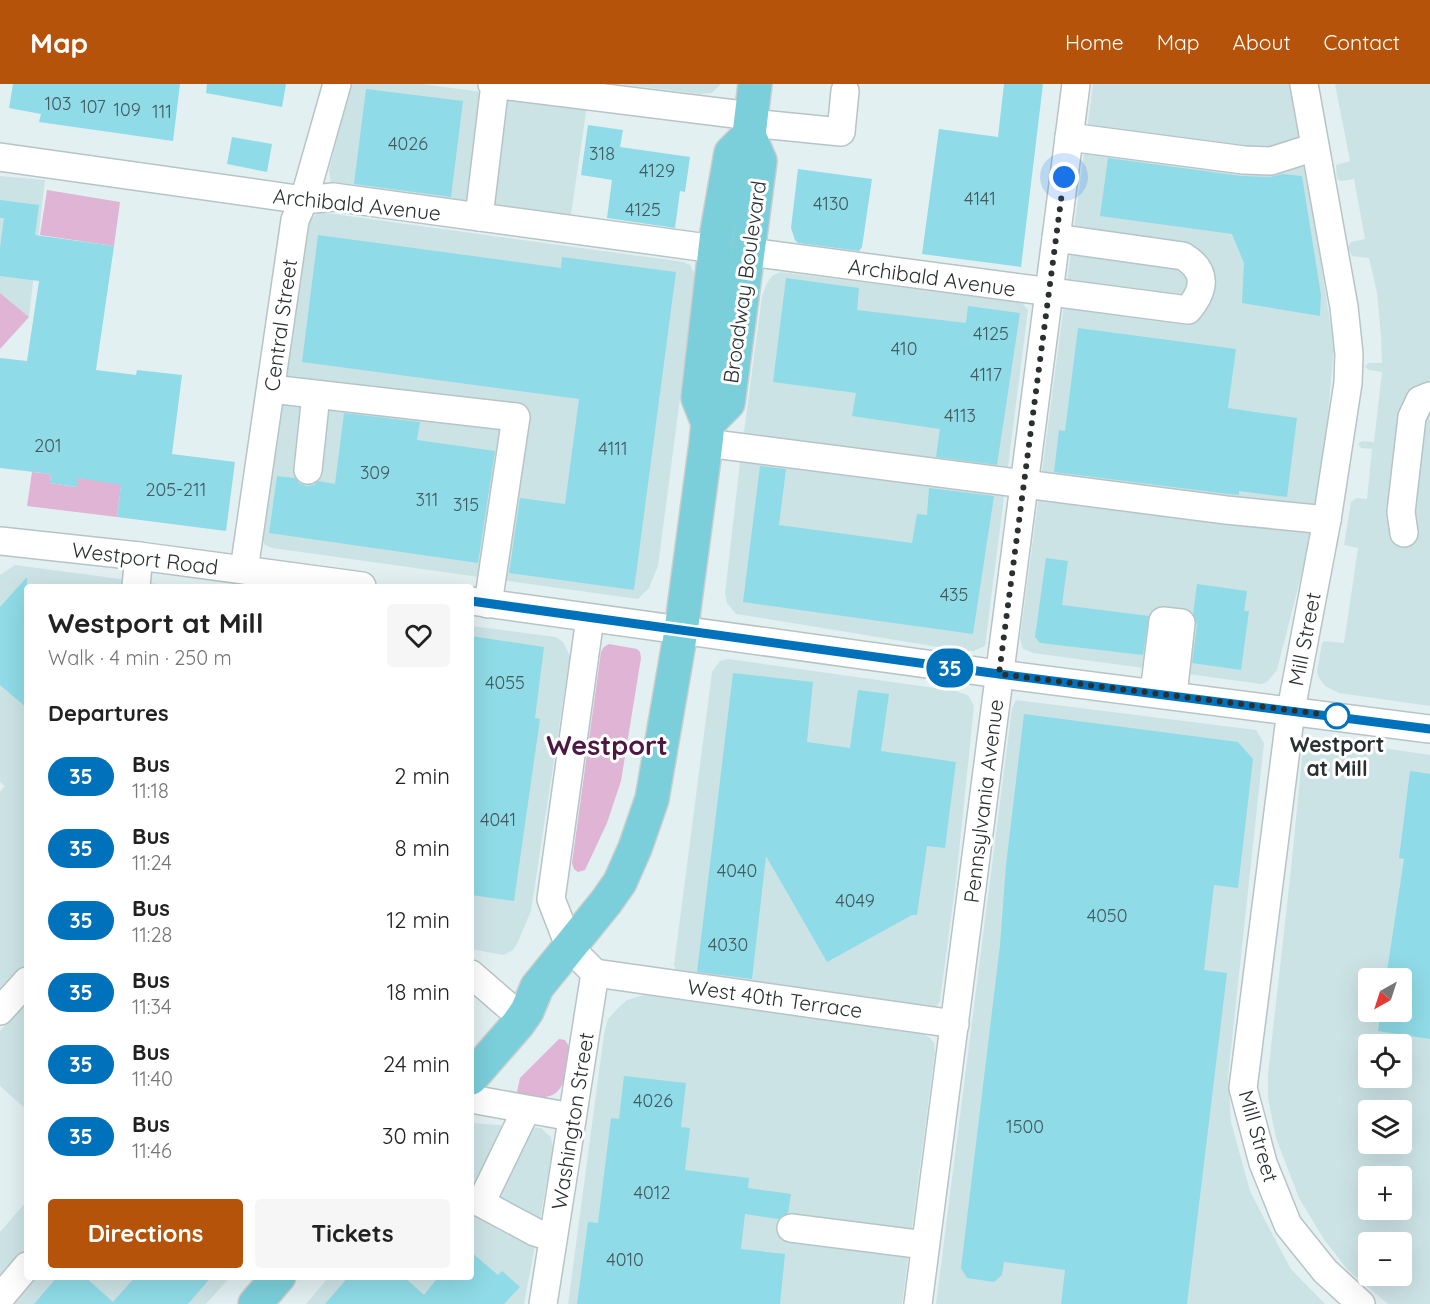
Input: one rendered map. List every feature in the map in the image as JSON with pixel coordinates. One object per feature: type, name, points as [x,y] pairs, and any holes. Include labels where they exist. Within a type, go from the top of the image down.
[{"type":"main road","name":"Broadway Boulevard","points":[[474,1075],[518,1024],[527,1011],[537,987],[620,882],[652,799],[681,631],[707,433],[698,398],[715,249],[731,153],[752,115]]},
{"type":"main road","name":"Broadway Boulevard","points":[[707,433],[728,403],[760,161],[752,115]]},
{"type":"main road","name":"Broadway Boulevard","points":[[474,1046],[518,996],[537,987]]},
{"type":"main road","points":[[255,1304],[276,1280]]},
{"type":"street","name":"Central Street","points":[[254,576],[271,389],[295,220],[304,200],[337,84]]},
{"type":"street","points":[[479,217],[494,84],[752,115],[841,132],[845,91]]},
{"type":"street","name":"Pennsylvania Avenue","points":[[918,1304],[1076,84]]},
{"type":"street","name":"Mill Street","points":[[1304,84],[1344,307],[1349,354],[1348,383],[1327,520],[1291,710],[1243,1088],[1263,1163],[1288,1225],[1324,1271],[1361,1304]]},
{"type":"street","points":[[1069,136],[1244,160],[1271,160],[1315,147]]},
{"type":"street","name":"Archibald Avenue","points":[[0,157],[304,200],[333,197],[715,249]]},
{"type":"street","name":"Archibald Avenue","points":[[749,252],[1188,310],[1199,294],[1201,282],[1199,269],[1183,256],[1056,238]]},
{"type":"street","points":[[271,389],[516,417],[479,602],[999,674],[1430,729]]},
{"type":"street","points":[[308,470],[316,395]]},
{"type":"street","points":[[1404,533],[1401,512],[1412,417],[1420,399],[1430,396]]},
{"type":"street","points":[[707,433],[1024,484],[1226,510],[1327,520]]},
{"type":"street","name":"Westport Road","points":[[0,541],[139,556],[254,576],[340,584]]},
{"type":"street","points":[[136,584],[139,556]]},
{"type":"street","points":[[590,618],[551,899],[570,948],[595,974]]},
{"type":"street","points":[[1163,694],[1172,622]]},
{"type":"street","name":"West 40th Terrace","points":[[595,974],[955,1024]]},
{"type":"street","name":"Washington Street","points":[[543,1304],[595,974]]},
{"type":"street","points":[[474,977],[508,1006]]},
{"type":"street","points":[[0,1011],[24,984]]},
{"type":"street","points":[[474,1100],[572,1117]]},
{"type":"street","points":[[526,1110],[474,1204],[553,1238]]},
{"type":"street","points":[[791,1228],[926,1245]]},
{"type":"street","points":[[0,1298],[24,1270]]},
{"type":"shaded area","points":[[350,84],[422,84],[587,106],[570,221],[331,184],[329,170]]},
{"type":"shaded area","points":[[620,84],[721,84],[712,93],[700,94]]},
{"type":"shaded area","points":[[1093,84],[1289,84],[1304,153],[1334,348],[1320,502],[1277,670],[1267,682],[1261,684],[1033,653],[1023,649],[1020,638]]},
{"type":"shaded area","points":[[1335,84],[1430,84],[1430,706],[1339,693],[1325,686],[1317,672],[1322,643],[1324,641],[1344,643],[1358,548],[1344,545],[1351,502],[1356,498],[1367,499],[1372,449],[1361,448],[1358,444],[1362,441],[1374,442],[1382,372],[1365,367],[1368,363],[1382,363],[1377,293],[1369,258],[1352,256],[1348,247],[1351,242],[1365,239],[1354,179],[1341,181],[1337,179],[1336,165],[1350,161]]},
{"type":"shaded area","points":[[0,176],[45,180],[29,317],[0,293]]},
{"type":"shaded area","points":[[47,190],[120,202],[114,246],[40,235]]},
{"type":"shaded area","points":[[319,212],[684,262],[690,265],[696,277],[658,566],[649,588],[638,599],[272,548],[265,545],[261,537],[308,225]]},
{"type":"shaded area","points":[[780,272],[1013,301],[1022,303],[1028,310],[985,646],[974,651],[962,651],[736,614],[727,603],[725,594],[740,462],[762,296],[772,276]]},
{"type":"shaded area","points":[[0,293],[29,317],[0,349]]},
{"type":"shaded area","points":[[129,424],[117,517],[27,506],[32,472],[51,474],[50,483],[76,487],[78,478],[114,482]]},
{"type":"shaded area","points":[[15,565],[157,584],[24,584],[24,965],[0,993],[0,792],[5,786],[0,782],[0,575]]},
{"type":"shaded area","points":[[474,626],[556,637],[563,642],[570,656],[531,911],[517,944],[512,951],[503,955],[474,950]]},
{"type":"shaded area","points":[[609,644],[637,649],[641,658],[621,781],[607,823],[585,870],[578,872],[572,863],[601,652]]},
{"type":"shaded area","points":[[728,659],[956,691],[969,696],[974,706],[956,881],[940,1001],[935,1009],[678,976],[674,965],[712,672],[720,661]]},
{"type":"shaded area","points":[[1016,700],[1256,730],[1264,743],[1228,1077],[1231,1122],[1250,1191],[1291,1269],[1325,1304],[936,1304],[1012,708]]},
{"type":"shaded area","points":[[1315,738],[1430,755],[1430,1304],[1388,1304],[1367,1286],[1412,1286],[1412,1232],[1358,1232],[1358,1278],[1348,1270],[1325,1241],[1299,1198],[1276,1138],[1268,1098],[1268,1074],[1303,747]]},
{"type":"shaded area","points":[[644,995],[919,1032],[929,1037],[934,1043],[935,1052],[902,1304],[568,1304],[604,1034],[608,1019],[618,1008],[627,1000]]},
{"type":"shaded area","points":[[24,1004],[24,1107],[0,1086],[0,1031]]},
{"type":"shaded area","points":[[559,1039],[565,1040],[570,1048],[566,1075],[559,1089],[546,1097],[529,1096],[517,1092],[520,1078]]},
{"type":"shaded area","points":[[474,1123],[541,1128],[551,1137],[553,1149],[524,1304],[306,1304],[326,1280],[474,1280]]},
{"type":"shaded area","points":[[24,1204],[24,1280],[227,1280],[206,1304],[13,1304],[0,1292],[0,1232]]},
{"type":"building","points":[[13,84],[180,84],[173,141],[39,122],[41,114],[9,108]]},
{"type":"building","points":[[207,84],[286,84],[282,107],[206,93]]},
{"type":"building","points":[[1004,84],[1043,84],[1021,267],[922,254],[939,129],[998,137]]},
{"type":"building","points":[[366,89],[463,101],[451,197],[354,184]]},
{"type":"building","points":[[588,125],[623,130],[620,147],[690,157],[685,192],[680,191],[675,228],[607,218],[612,180],[581,175]]},
{"type":"building","points":[[232,137],[272,144],[267,172],[227,164]]},
{"type":"building","points":[[1108,158],[1242,176],[1270,177],[1283,174],[1302,176],[1321,295],[1320,316],[1242,303],[1244,263],[1232,234],[1100,216]]},
{"type":"building","points":[[798,169],[872,179],[862,247],[859,251],[798,243],[795,240],[791,228]]},
{"type":"building","points":[[0,200],[39,205],[35,235],[114,246],[96,370],[136,375],[137,370],[182,375],[172,454],[235,462],[226,531],[117,517],[121,485],[78,478],[77,487],[50,483],[51,474],[0,468],[0,358],[27,361],[39,281],[0,276],[0,248],[4,218],[0,218]]},
{"type":"building","points":[[318,235],[561,268],[562,257],[676,272],[634,590],[509,573],[520,498],[565,504],[579,399],[302,362]]},
{"type":"building","points":[[786,278],[859,288],[857,310],[966,323],[968,306],[1020,313],[997,465],[936,457],[940,429],[852,416],[856,393],[773,382]]},
{"type":"building","points":[[1078,328],[1236,349],[1228,408],[1297,418],[1287,497],[1239,491],[1239,495],[1228,494],[1054,472],[1059,430],[1065,431]]},
{"type":"building","points":[[344,413],[420,422],[417,440],[495,451],[478,563],[269,533],[277,476],[295,478],[306,486],[314,485],[318,481],[335,484]]},
{"type":"building","points":[[760,466],[786,469],[779,525],[912,543],[917,514],[927,515],[929,488],[994,496],[973,634],[743,602]]},
{"type":"building","points":[[1046,558],[1068,561],[1062,605],[1149,616],[1143,655],[1040,643],[1035,637]]},
{"type":"building","points":[[27,577],[27,584],[24,584],[24,705],[0,685],[0,607]]},
{"type":"building","points":[[1197,584],[1247,591],[1244,611],[1249,611],[1241,670],[1192,663],[1197,625],[1193,614]]},
{"type":"building","points":[[474,636],[544,647],[535,718],[540,719],[514,901],[474,895]]},
{"type":"building","points":[[733,673],[813,682],[807,742],[850,748],[858,690],[889,694],[881,751],[956,762],[945,848],[927,846],[917,915],[912,915],[827,962],[766,856],[752,979],[697,972]]},
{"type":"building","points":[[1024,714],[1238,742],[1253,759],[1238,888],[1214,885],[1204,970],[1227,973],[1187,1304],[1061,1304],[1065,1270],[1004,1262],[1002,1275],[994,1282],[967,1278],[961,1268],[1000,945],[1006,865]]},
{"type":"building","points":[[1410,771],[1430,774],[1430,1039],[1412,1036],[1412,1034],[1378,1031],[1379,1022],[1412,1022],[1412,968],[1388,968],[1404,859],[1399,858]]},
{"type":"building","points":[[624,1076],[686,1083],[681,1127],[690,1128],[685,1170],[749,1178],[748,1188],[791,1194],[788,1213],[778,1219],[745,1214],[741,1249],[785,1254],[780,1304],[577,1304],[588,1222],[598,1223],[611,1118],[619,1119]]},
{"type":"building","points":[[474,1255],[498,1275],[502,1271],[520,1287],[504,1304],[325,1304],[346,1280],[407,1280],[424,1295],[436,1280],[474,1280]]},
{"type":"building","points":[[55,1280],[88,1280],[113,1302],[132,1280],[209,1280],[188,1304],[34,1304]]},
{"type":"bus line","name":"35","points":[[474,601],[999,674],[1430,729]]},
{"type":"place","name":"Westport at Mill","points":[[1337,716]]},
{"type":"district","name":"Westport","points":[[607,745]]},
{"type":"route","points":[[1064,177],[999,674],[1337,716]]}]
